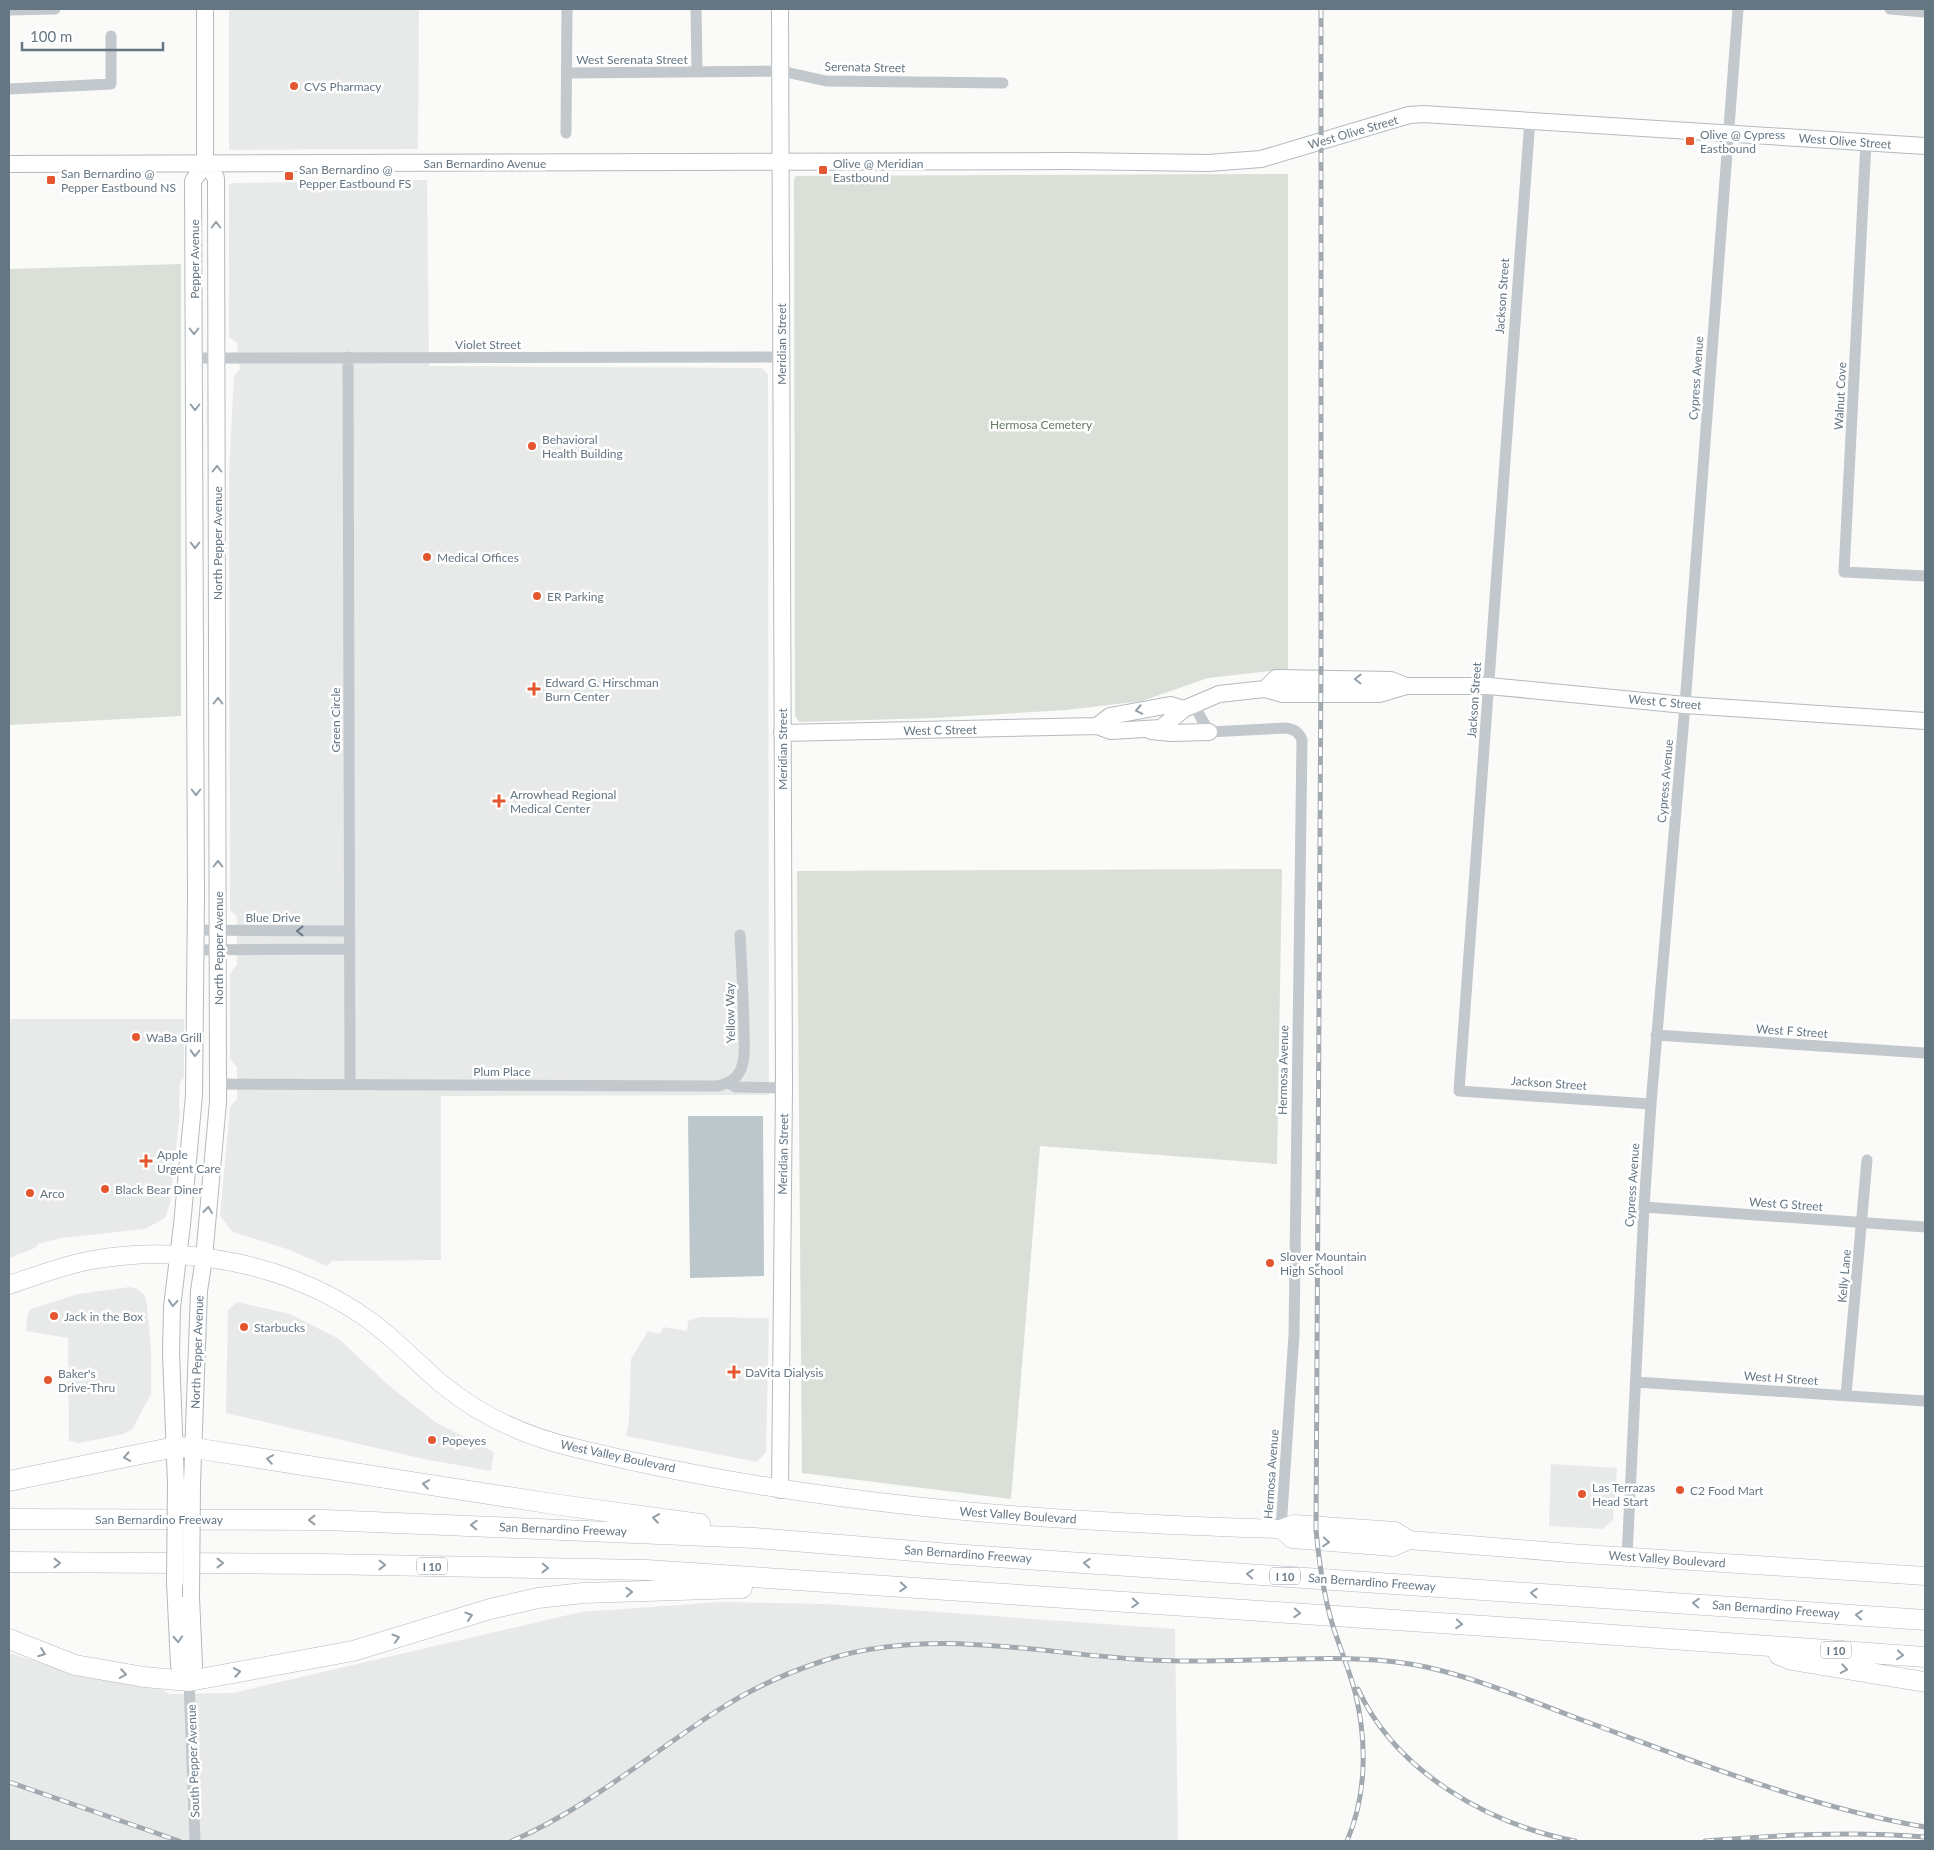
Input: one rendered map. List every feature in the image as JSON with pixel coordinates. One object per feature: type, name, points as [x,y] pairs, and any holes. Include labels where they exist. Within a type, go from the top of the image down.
[{"type":"highway","points":[[9,1481],[184,1447],[553,1504],[692,1522],[755,1538]]},
{"type":"highway","name":"San Bernardino Freeway","points":[[9,1519],[324,1520],[755,1538],[951,1554],[1925,1620]]},
{"type":"highway","name":"I 10","points":[[9,1562],[322,1564],[647,1570],[1925,1657]]},
{"type":"highway","points":[[9,1639],[75,1665],[136,1676],[189,1681],[352,1650],[490,1609],[538,1598],[583,1593],[854,1584]]},
{"type":"highway","points":[[1746,1644],[1792,1660],[1925,1682]]},
{"type":"main road","name":"West Valley Boulevard","points":[[9,1285],[64,1266],[115,1256],[179,1255],[255,1267],[302,1283],[344,1303],[374,1324],[444,1386],[484,1413],[527,1434],[571,1448],[616,1458],[780,1490],[931,1509],[1154,1524],[1281,1529],[1292,1539],[1393,1547],[1409,1540],[1627,1557],[1925,1576]]},
{"type":"street","points":[[9,10],[55,9]]},
{"type":"street","name":"Pepper Avenue","points":[[195,358],[193,181],[205,164],[205,9]]},
{"type":"street","points":[[566,133],[567,9]]},
{"type":"street","points":[[696,9],[697,72]]},
{"type":"street","name":"Meridian Street","points":[[780,9],[784,1088],[780,1490]]},
{"type":"street","name":"Cypress Avenue","points":[[1627,1557],[1644,1207],[1651,1104],[1685,704],[1738,9]]},
{"type":"street","points":[[1890,9],[1925,12]]},
{"type":"street","points":[[9,89],[111,84],[111,36]]},
{"type":"street","name":"Serenata Street","points":[[697,72],[780,71],[826,81],[1003,83]]},
{"type":"street","name":"West Serenata Street","points":[[567,73],[697,72]]},
{"type":"street","name":"West Olive Street","points":[[782,162],[1233,162],[1261,159],[1409,115],[1431,114],[1925,146]]},
{"type":"street","name":"Jackson Street","points":[[1530,119],[1459,1091],[1651,1104]]},
{"type":"street","name":"Walnut Cove","points":[[1866,142],[1844,572],[1925,576]]},
{"type":"street","name":"San Bernardino Avenue","points":[[9,164],[782,162]]},
{"type":"street","name":"Pepper Avenue","points":[[205,164],[216,178],[217,358]]},
{"type":"street","name":"Green Circle","points":[[348,357],[350,1083]]},
{"type":"street","name":"Violet Street","points":[[195,358],[781,357]]},
{"type":"street","name":"North Pepper Avenue","points":[[183,1538],[192,1483],[184,1447],[171,1353],[172,1307],[194,1111],[196,987],[195,358]]},
{"type":"street","name":"North Pepper Avenue","points":[[183,1538],[176,1484],[184,1447],[197,1324],[198,1291],[204,1258],[217,1117],[218,1084],[217,358]]},
{"type":"street","name":"West C Street","points":[[782,733],[1097,726],[1111,731],[1147,730],[1161,728],[1189,707],[1219,694],[1265,688],[1283,694],[1379,694],[1406,686],[1489,686],[1685,704],[1925,721]]},
{"type":"street","name":"West C Street","points":[[1097,726],[1110,716],[1170,704],[1189,707]]},
{"type":"street","points":[[1189,707],[1209,732]]},
{"type":"street","name":"Hermosa Avenue","points":[[1209,732],[1286,728],[1293,729],[1300,734],[1302,740],[1294,1335],[1281,1529]]},
{"type":"street","points":[[1147,730],[1171,733],[1209,732]]},
{"type":"street","name":"Blue Drive","points":[[196,930],[349,931]]},
{"type":"street","name":"Yellow Way","points":[[728,1083],[736,1078],[741,1071],[744,1057],[743,980],[740,935]]},
{"type":"street","points":[[196,950],[349,949]]},
{"type":"street","points":[[196,987],[201,989],[205,996],[209,1018],[218,1030]]},
{"type":"street","name":"West F Street","points":[[1656,1036],[1925,1053]]},
{"type":"street","name":"Plum Place","points":[[218,1084],[350,1083],[718,1086],[728,1083],[736,1087],[784,1088]]},
{"type":"street","name":"Kelly Lane","points":[[1846,1396],[1863,1223],[1867,1160]]},
{"type":"street","name":"West G Street","points":[[1644,1207],[1925,1227]]},
{"type":"street","name":"West H Street","points":[[1636,1382],[1925,1402]]},
{"type":"street","name":"South Pepper Avenue","points":[[183,1538],[184,1596],[194,1665],[189,1681],[195,1841]]},
{"type":"shaded area","points":[[229,9],[419,9],[418,149],[229,150]]},
{"type":"shaded area","name":"Arrowhead Regional Medical Center","points":[[427,180],[429,366],[762,368],[768,374],[769,1095],[441,1096],[441,1260],[332,1261],[327,1266],[287,1249],[233,1232],[220,1216],[230,1107],[237,1099],[237,1068],[230,1058],[230,974],[237,964],[237,916],[230,910],[229,473],[234,376],[240,369],[237,343],[229,337],[229,185],[233,183]]},
{"type":"shaded area","points":[[9,1019],[184,1019],[184,1078],[180,1082],[180,1113],[170,1202],[165,1218],[145,1229],[61,1238],[38,1244],[35,1248],[9,1258]]},
{"type":"shaded area","points":[[688,1116],[763,1116],[764,1276],[690,1278]]},
{"type":"shaded area","points":[[130,1287],[138,1289],[145,1296],[147,1306],[151,1350],[151,1394],[133,1428],[124,1434],[79,1443],[69,1441],[68,1338],[26,1331],[27,1316],[31,1309],[78,1294]]},
{"type":"shaded area","points":[[237,1302],[290,1314],[339,1339],[386,1383],[435,1422],[494,1452],[491,1471],[424,1459],[226,1413],[228,1310]]},
{"type":"shaded area","points":[[700,1317],[769,1318],[766,1452],[757,1462],[626,1436],[629,1420],[631,1359],[648,1331],[660,1334],[663,1327],[687,1331],[688,1321]]},
{"type":"shaded area","name":"Las Terrazas Head Start","points":[[1551,1464],[1617,1468],[1613,1520],[1603,1529],[1549,1526]]},
{"type":"shaded area","points":[[721,1602],[825,1604],[1175,1629],[1178,1841],[9,1841],[9,1653],[77,1674],[163,1690],[169,1694],[233,1693],[581,1612]]},
{"type":"green space","name":"Hermosa Cemetery","points":[[1288,174],[1288,669],[1208,678],[1142,701],[1066,710],[934,718],[799,722],[795,715],[794,179],[796,176]]},
{"type":"green space","points":[[181,264],[181,716],[9,725],[9,269]]},
{"type":"green space","points":[[1282,869],[1277,1164],[1040,1146],[1011,1499],[802,1473],[797,871]]},
{"type":"railway","points":[[1321,9],[1321,662],[1316,1530],[1326,1600],[1355,1692],[1362,1729],[1363,1767],[1361,1786],[1354,1823],[1347,1841]]},
{"type":"railway","points":[[512,1841],[567,1813],[720,1709],[773,1680],[829,1659],[867,1650],[905,1645],[943,1644],[981,1645],[1096,1656],[1175,1661],[1347,1659],[1379,1660],[1410,1664],[1486,1684],[1708,1767],[1794,1795],[1838,1808],[1925,1827]]},
{"type":"railway","points":[[1358,1689],[1375,1719],[1396,1745],[1420,1769],[1448,1790],[1510,1822],[1542,1833],[1575,1841]]},
{"type":"railway","points":[[9,1782],[179,1841]]},
{"type":"railway","points":[[1705,1841],[1815,1835],[1870,1834],[1925,1837]]},
{"type":"place","name":"CVS Pharmacy","points":[[294,86]]},
{"type":"place","name":"Olive @ Cypress Eastbound","points":[[1690,141]]},
{"type":"place","name":"Olive @ Meridian Eastbound","points":[[823,170]]},
{"type":"place","name":"San Bernardino @ Pepper Eastbound FS","points":[[289,176]]},
{"type":"place","name":"San Bernardino @ Pepper Eastbound NS","points":[[51,180]]},
{"type":"place","name":"Behavioral Health Building","points":[[532,446]]},
{"type":"place","name":"Medical Offices","points":[[427,557]]},
{"type":"place","name":"ER Parking","points":[[537,596]]},
{"type":"place","name":"Edward G. Hirschman Burn Center","points":[[534,689]]},
{"type":"place","name":"Arrowhead Regional Medical Center","points":[[499,801]]},
{"type":"place","name":"WaBa Grill","points":[[136,1037]]},
{"type":"place","name":"Apple Urgent Care","points":[[146,1161]]},
{"type":"place","name":"Black Bear Diner","points":[[105,1189]]},
{"type":"place","name":"Arco","points":[[30,1193]]},
{"type":"place","name":"Slover Mountain High School","points":[[1270,1263]]},
{"type":"place","name":"Jack in the Box","points":[[54,1316]]},
{"type":"place","name":"Starbucks","points":[[244,1327]]},
{"type":"place","name":"DaVita Dialysis","points":[[734,1372]]},
{"type":"place","name":"Baker's Drive-Thru","points":[[48,1380]]},
{"type":"place","name":"Popeyes","points":[[432,1440]]},
{"type":"place","name":"C2 Food Mart","points":[[1680,1490]]},
{"type":"place","name":"Las Terrazas Head Start","points":[[1582,1494]]}]
